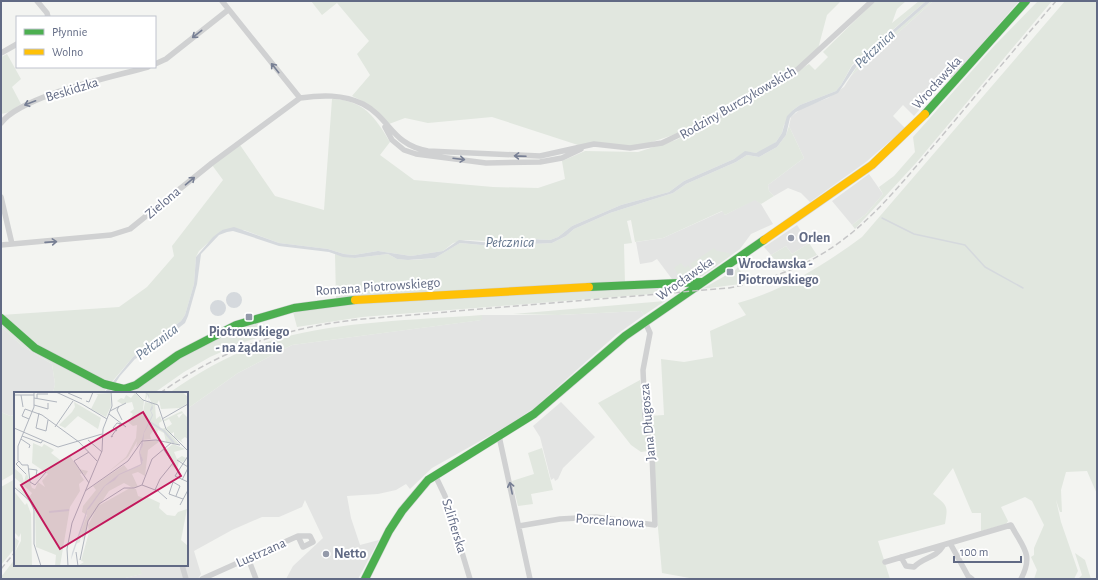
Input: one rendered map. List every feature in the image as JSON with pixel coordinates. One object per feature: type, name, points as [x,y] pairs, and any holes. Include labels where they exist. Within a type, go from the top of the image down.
[{"type":"main road","name":"Wrocławska","points":[[366,579],[402,511],[417,491],[434,475],[540,410],[608,350],[645,322],[872,165],[908,134],[1026,1]]},
{"type":"main road","points":[[679,282],[685,284],[691,290]]},
{"type":"main road","name":"Romana Piotrowskiego","points":[[1,318],[35,348],[104,384],[117,389],[124,389],[136,385],[178,355],[236,325],[294,308],[347,300],[702,282]]},
{"type":"street","points":[[37,1],[48,16]]},
{"type":"street","points":[[222,1],[300,98]]},
{"type":"street","name":"Rodziny Burczykowskich","points":[[300,98],[323,95],[345,97],[363,104],[381,119],[401,140],[414,149],[428,151],[540,156],[602,144],[630,148],[662,143],[731,110],[798,69],[872,1]]},
{"type":"street","points":[[156,64],[166,59],[228,10]]},
{"type":"street","points":[[1,53],[16,45]]},
{"type":"street","name":"Beskidzka","points":[[1,123],[11,112],[53,94],[144,68]]},
{"type":"street","name":"Zielona","points":[[1,245],[111,235],[130,229],[212,163],[300,98]]},
{"type":"street","name":"Rodziny Burczykowskich","points":[[381,119],[392,140],[404,150],[416,154],[486,163],[540,162],[562,158],[586,146]]},
{"type":"street","points":[[1,198],[12,244]]},
{"type":"street","name":"Jana Długosza","points":[[645,322],[650,333],[643,370],[644,398],[652,455],[655,525]]},
{"type":"street","points":[[499,436],[530,579]]},
{"type":"street","name":"Szlifierska","points":[[434,475],[445,496],[470,579]]},
{"type":"street","name":"Porcelanowa","points":[[519,526],[560,519],[596,517],[655,525]]},
{"type":"street","points":[[884,562],[1011,525],[1027,555],[1028,561],[1021,579]]},
{"type":"street","name":"Lustrzana","points":[[202,579],[298,536]]},
{"type":"street","points":[[950,543],[968,578]]},
{"type":"street","points":[[901,557],[906,566],[914,567],[920,560],[935,556],[943,546]]},
{"type":"street","points":[[248,558],[256,579]]},
{"type":"street","points":[[182,566],[186,579]]},
{"type":"shaded area","points":[[311,1],[840,2],[827,15],[818,49],[797,67],[729,108],[673,135],[637,147],[581,146],[492,117],[428,123],[405,118],[389,124],[372,108],[352,96],[370,75],[357,54],[369,41],[337,3],[322,15]]},
{"type":"shaded area","points":[[875,1],[906,1],[897,9],[892,23],[919,1],[926,1],[852,65],[836,91],[800,105],[793,110],[776,142],[763,151],[756,153],[745,152],[734,159],[684,181],[669,192],[621,205],[572,226],[558,237],[550,240],[529,239],[508,242],[465,240],[453,243],[443,251],[411,256],[378,251],[354,255],[344,254],[328,249],[279,243],[244,230],[222,230],[199,251],[196,257],[194,284],[185,315],[181,321],[133,357],[111,383],[37,345],[1,315],[119,307],[147,287],[174,256],[172,246],[223,180],[212,165],[240,145],[275,196],[324,210],[332,99],[352,103],[360,106],[367,112],[379,125],[390,142],[380,155],[414,180],[493,187],[538,188],[565,179],[562,161],[585,151],[638,152],[676,140],[732,112],[809,64],[815,70],[828,57],[823,52]]},
{"type":"shaded area","points":[[931,1],[933,1],[851,76],[859,63]]},
{"type":"shaded area","points":[[933,1],[1019,1],[952,78],[948,77],[914,116],[903,105],[893,116],[905,128],[866,162],[810,202],[801,193],[788,188],[774,196],[769,191],[768,185],[804,158],[789,126],[791,117],[802,108],[828,98],[844,87],[851,76]]},
{"type":"shaded area","points":[[1038,1],[1052,1],[916,163],[855,229],[852,225],[866,214],[883,194],[879,187],[894,176],[915,152],[913,137],[994,46]]},
{"type":"shaded area","points":[[1065,1],[1097,1],[1097,494],[1087,471],[1066,472],[1061,490],[1062,512],[1060,512],[1056,500],[1061,522],[1078,571],[1074,579],[1034,579],[1037,570],[1031,557],[1034,555],[1034,548],[1044,525],[1032,501],[1025,497],[1001,507],[1008,521],[1006,524],[981,531],[981,513],[972,513],[953,468],[933,494],[942,501],[946,507],[945,524],[878,541],[890,579],[695,579],[662,573],[648,416],[664,415],[661,359],[684,362],[713,357],[710,331],[746,315],[738,303],[755,298],[803,276],[862,237]]},
{"type":"shaded area","points":[[7,54],[21,79],[12,87],[21,104],[10,112],[1,114],[1,57]]},
{"type":"shaded area","points":[[789,126],[804,158],[768,185],[769,191],[774,196],[761,204],[755,200],[725,215],[722,211],[663,238],[635,242],[631,220],[627,221],[632,243],[624,244],[625,283],[336,298],[335,254],[355,258],[388,254],[397,259],[413,260],[435,258],[460,243],[493,246],[552,243],[566,236],[574,229],[610,213],[673,193],[686,184],[736,162],[747,155],[759,157],[777,147],[786,135]]},
{"type":"shaded area","points":[[869,174],[883,194],[866,214],[852,225],[832,201]]},
{"type":"shaded area","points":[[755,199],[761,204],[773,224],[751,234],[740,249],[702,276],[672,279],[657,259],[652,262],[640,264],[636,242],[663,238],[723,211],[725,215]]},
{"type":"shaded area","points":[[797,225],[809,243],[792,254],[786,246],[771,255],[764,247]]},
{"type":"shaded area","points":[[809,243],[817,255],[783,271],[771,255],[786,246],[792,254]]},
{"type":"shaded area","points":[[714,248],[717,251],[729,253],[730,256],[702,276],[698,276],[690,264]]},
{"type":"shaded area","points":[[681,263],[685,268],[688,265],[697,277],[680,278],[674,268]]},
{"type":"shaded area","points":[[738,267],[748,283],[702,289],[730,273],[731,275]]},
{"type":"shaded area","points":[[677,286],[680,290],[677,292],[362,317],[297,327],[293,312],[347,303]]},
{"type":"shaded area","points":[[665,301],[644,315],[641,311],[558,315],[513,314]]},
{"type":"shaded area","points":[[641,311],[644,315],[616,335],[534,408],[512,423],[432,468],[410,489],[406,484],[396,490],[378,494],[347,496],[351,518],[360,545],[379,540],[358,579],[286,579],[293,566],[323,538],[305,500],[302,507],[279,517],[262,517],[232,530],[194,551],[201,574],[198,579],[121,579],[141,574],[139,566],[188,566],[188,408],[238,373],[292,345],[481,320],[482,315],[558,315]]},
{"type":"shaded area","points":[[482,315],[482,320],[292,345],[238,373],[188,408],[188,392],[170,392],[194,376],[234,355],[277,339],[327,328],[405,320]]},
{"type":"shaded area","points":[[257,320],[263,336],[244,342],[210,357],[184,372],[155,392],[124,392],[179,357],[214,338]]},
{"type":"shaded area","points":[[1,323],[2,327],[22,346],[52,364],[55,384],[53,392],[14,392],[14,415],[10,416],[1,412]]},
{"type":"shaded area","points":[[1,324],[33,350],[106,389],[104,392],[53,392],[55,384],[52,364],[22,346],[2,327]]},
{"type":"shaded area","points":[[640,380],[648,451],[641,452],[631,445],[598,403]]},
{"type":"shaded area","points":[[561,402],[595,437],[563,468],[558,479],[555,481],[554,478],[551,480],[540,437],[533,426]]},
{"type":"shaded area","points":[[1,412],[10,416],[14,415],[14,474],[1,481]]},
{"type":"shaded area","points":[[542,448],[553,490],[531,494],[533,504],[518,506],[512,481],[534,474],[528,453]]},
{"type":"shaded area","points":[[14,480],[14,549],[1,565],[1,487]]},
{"type":"shaded area","points":[[1075,553],[1085,560],[1091,579],[1078,579],[1082,575]]},
{"type":"shaded area","points":[[14,560],[14,566],[139,566],[142,574],[121,579],[1,579]]},
{"type":"water","name":"Pełcznica","points":[[926,1],[931,1],[859,63],[838,93],[796,112],[790,118],[786,135],[777,147],[759,157],[747,155],[736,162],[686,184],[673,193],[610,213],[574,229],[566,236],[552,243],[493,246],[460,243],[435,258],[408,260],[397,259],[388,254],[355,258],[343,257],[329,252],[279,246],[233,231],[219,235],[201,254],[197,284],[185,323],[148,352],[135,359],[120,376],[110,392],[105,392],[133,357],[181,321],[185,315],[194,284],[196,257],[213,237],[222,230],[234,227],[279,243],[328,249],[344,254],[354,255],[378,251],[411,256],[443,251],[459,240],[493,243],[529,239],[550,240],[558,237],[572,226],[621,205],[669,192],[684,181],[734,159],[745,151],[756,153],[776,142],[782,133],[787,116],[793,110],[800,105],[836,91],[852,66]]},
{"type":"water","points":[[234,292],[241,297],[242,300],[237,307],[234,308],[227,303],[226,300],[231,293]]},
{"type":"water","points":[[218,300],[225,305],[226,308],[221,315],[218,316],[211,311],[210,308],[215,301]]},
{"type":"waterway","points":[[882,218],[914,234],[965,245],[985,267],[1023,288]]},
{"type":"railway","points":[[162,392],[184,377],[232,352],[282,334],[308,328],[363,319],[729,288],[767,278],[800,266],[828,250],[853,232],[899,187],[1056,1]]},
{"type":"railway","points":[[1,569],[14,553]]},
{"type":"traffic: fast","points":[[925,114],[1026,1]]},
{"type":"traffic: fast","points":[[365,579],[389,531],[402,511],[428,480],[534,414],[625,336],[764,240]]},
{"type":"traffic: fast","points":[[589,287],[702,282]]},
{"type":"traffic: fast","points":[[1,318],[35,348],[104,384],[124,389],[136,385],[178,355],[236,325],[294,308],[355,300]]},
{"type":"traffic: slow","points":[[764,240],[872,165],[925,114]]},
{"type":"traffic: slow","points":[[355,300],[589,287]]},
{"type":"place","name":"Orlen","points":[[791,238]]},
{"type":"place","name":"Wrocławska - Piotrowskiego","points":[[730,272]]},
{"type":"place","name":"Piotrowskiego - na żądanie","points":[[249,317]]},
{"type":"place","name":"Netto","points":[[326,554]]}]
